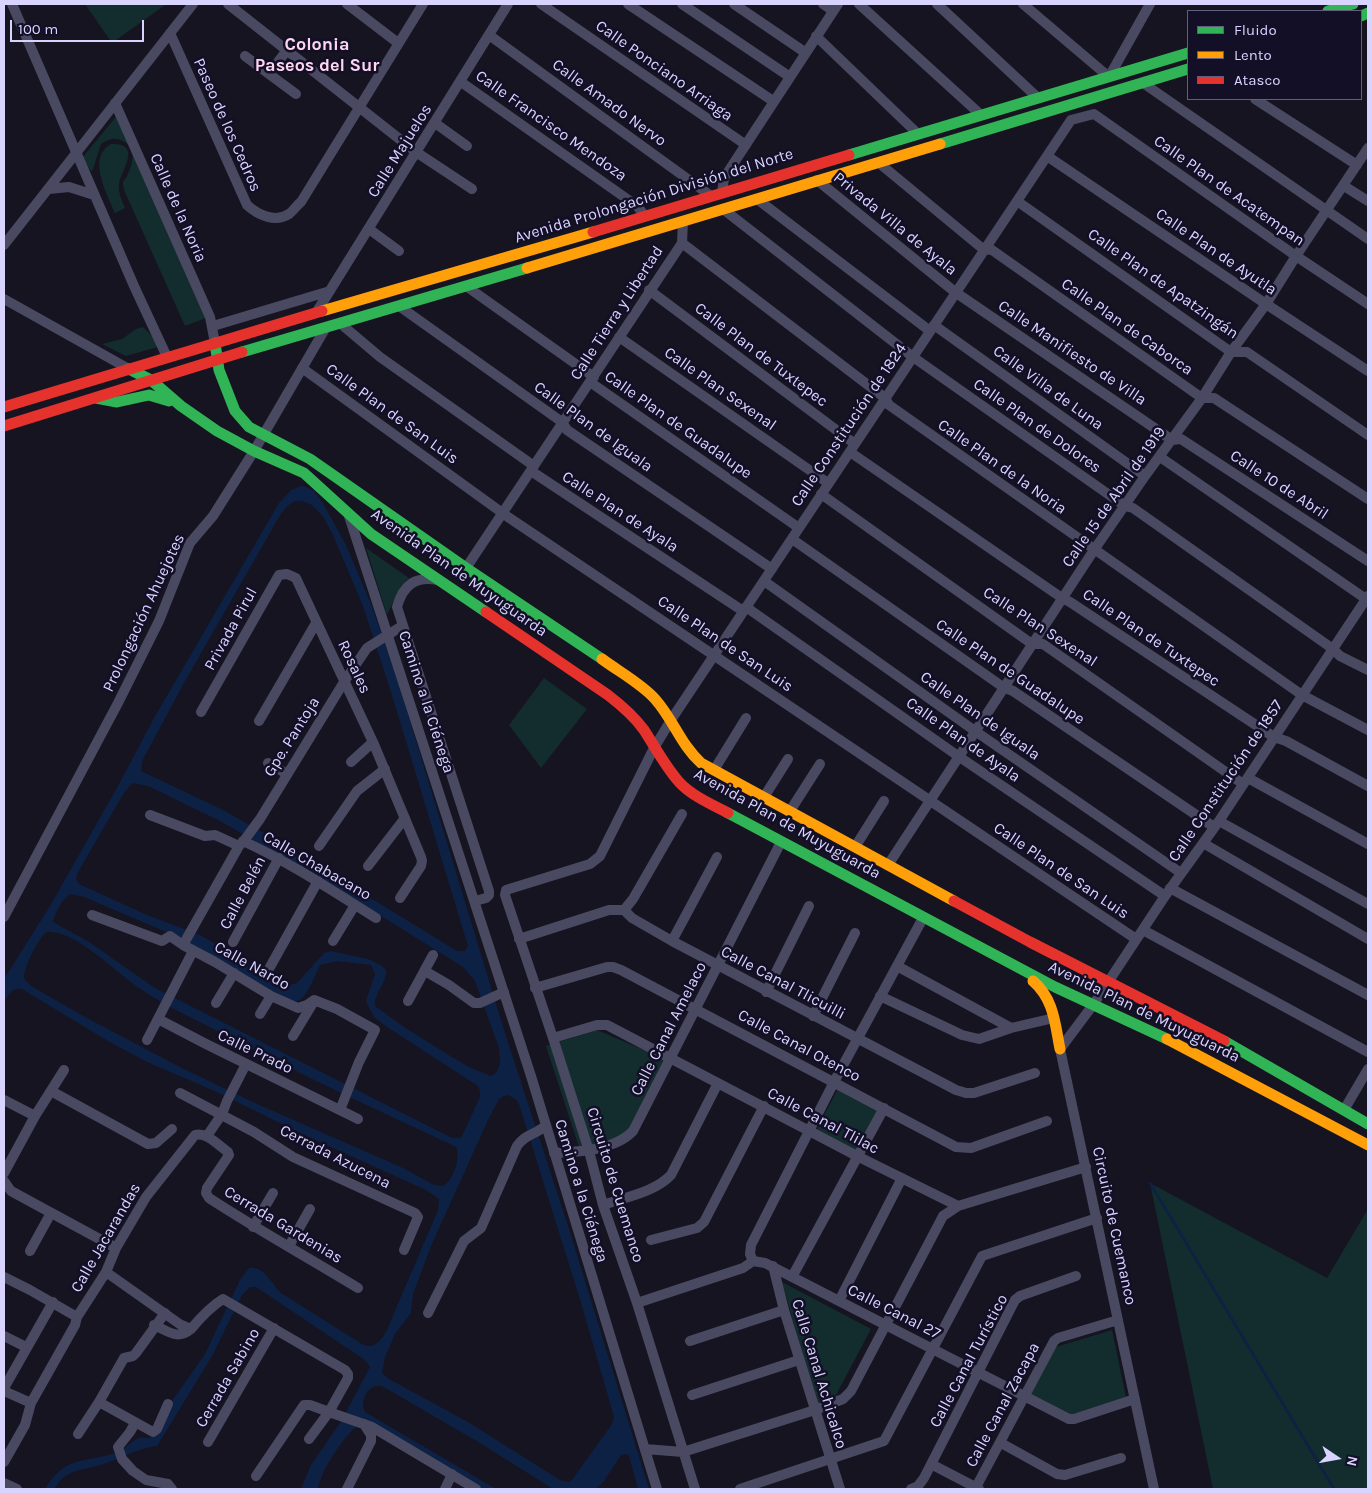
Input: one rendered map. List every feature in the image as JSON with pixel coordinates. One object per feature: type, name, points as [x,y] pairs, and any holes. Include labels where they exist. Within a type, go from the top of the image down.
[{"type":"main road","points":[[1332,10],[1354,4]]},
{"type":"main road","name":"Avenida Prolongación División del Norte","points":[[4,407],[1187,53]]},
{"type":"main road","name":"Avenida Prolongación División del Norte","points":[[4,426],[217,359],[325,329],[1187,69]]},
{"type":"main road","name":"Avenida Plan de Muyuguarda","points":[[214,343],[219,370],[234,411],[249,427],[310,459],[622,674],[654,698],[671,720],[690,753],[701,763],[1108,982],[1222,1040],[1368,1124]]},
{"type":"main road","name":"Avenida Plan de Muyuguarda","points":[[129,369],[151,380],[181,406],[217,431],[254,451],[304,473],[370,534],[608,695],[627,710],[643,729],[654,748],[679,782],[693,794],[923,918],[1093,1005],[1181,1046],[1368,1145]]},
{"type":"main road","points":[[96,398],[117,403],[156,394],[181,406]]},
{"type":"main road","points":[[1006,961],[1046,992],[1050,1000],[1060,1049]]},
{"type":"street","points":[[12,4],[167,358]]},
{"type":"street","points":[[4,245],[193,4]]},
{"type":"street","points":[[228,4],[416,152],[472,189]]},
{"type":"street","points":[[347,4],[398,43]]},
{"type":"street","name":"Paseo de los Cedros","points":[[170,33],[247,205],[262,216],[271,218],[288,214],[301,202],[423,4]]},
{"type":"street","name":"Calle Majuelos","points":[[316,313],[508,4]]},
{"type":"street","name":"Calle Ponciano Arriaga","points":[[541,4],[746,145]]},
{"type":"street","points":[[628,4],[773,102]]},
{"type":"street","points":[[682,4],[790,77]]},
{"type":"street","points":[[734,4],[806,53]]},
{"type":"street","points":[[716,194],[724,178],[836,7],[823,4]]},
{"type":"street","points":[[859,4],[981,115]]},
{"type":"street","points":[[937,4],[1038,98]]},
{"type":"street","points":[[1022,4],[1109,77],[1147,5]]},
{"type":"street","name":"Calle Amado Nervo","points":[[490,34],[716,194]]},
{"type":"street","points":[[816,36],[918,134]]},
{"type":"street","points":[[269,74],[287,50]]},
{"type":"street","points":[[245,56],[296,94]]},
{"type":"street","name":"Calle Francisco Mendoza","points":[[461,82],[638,206],[645,216]]},
{"type":"street","points":[[1071,120],[1067,105],[1089,83]]},
{"type":"street","points":[[1143,83],[1368,239]]},
{"type":"street","points":[[1257,100],[1357,165]]},
{"type":"street","name":"Calle de la Noria","points":[[114,103],[210,317],[213,326],[214,343]]},
{"type":"street","name":"Calle Plan de Acatempan","points":[[1071,120],[1094,114],[1296,256],[1368,304]]},
{"type":"street","name":"Calle Constitución de 1824","points":[[506,890],[590,864],[600,856],[654,748],[671,720],[914,357],[983,249],[1071,120]]},
{"type":"street","points":[[435,123],[467,146]]},
{"type":"street","name":"Calle 15 de Abril de 1919","points":[[888,865],[1094,550],[1202,398],[1368,148]]},
{"type":"street","name":"Calle Plan de Ayutla","points":[[1047,156],[1368,371]]},
{"type":"street","name":"Calle Plan de Caborca","points":[[879,163],[983,249],[992,250],[1202,398],[1214,398],[1368,499]]},
{"type":"street","name":"Privada Villa de Ayala","points":[[816,180],[955,292]]},
{"type":"street","points":[[1344,186],[1368,201]]},
{"type":"street","points":[[49,189],[69,187],[94,195]]},
{"type":"street","name":"Calle Villa de Luna","points":[[757,199],[932,328],[1145,476]]},
{"type":"street","name":"Calle Plan de Apatzingán","points":[[1017,201],[1231,352],[1247,352],[1368,435]]},
{"type":"street","name":"Calle Plan de Dolores","points":[[723,209],[914,357],[1125,506],[1132,508],[1333,649],[1340,656],[1368,670]]},
{"type":"street","name":"Calle Tierra y Libertad","points":[[466,568],[682,243],[683,221]]},
{"type":"street","points":[[369,229],[399,251]]},
{"type":"street","name":"Calle Plan de la Noria","points":[[682,243],[885,398],[889,406],[1302,695],[1368,730]]},
{"type":"street","name":"Calle Plan de Guadalupe","points":[[466,286],[592,380],[799,528]]},
{"type":"street","name":"Calle Plan de Tuxtepec","points":[[649,290],[852,448],[1062,598],[1274,738],[1286,741],[1368,786]]},
{"type":"street","points":[[213,326],[330,291]]},
{"type":"street","name":"Calle Manifiesto de Villa","points":[[955,292],[1172,440]]},
{"type":"street","points":[[4,299],[129,369]]},
{"type":"street","name":"Calle Plan de Iguala","points":[[399,306],[562,422],[567,430],[772,569]]},
{"type":"street","name":"Calle Plan de Ayala","points":[[341,324],[380,357],[532,469],[745,609],[958,756],[1168,892],[1368,995]]},
{"type":"street","name":"Prolongación Ahuejotes","points":[[4,917],[118,703],[158,621],[190,543],[213,516],[254,451],[325,329]]},
{"type":"street","name":"Calle Plan Sexenal","points":[[619,337],[828,483]]},
{"type":"street","name":"Calle Plan de San Luis","points":[[302,368],[516,523],[1136,940]]},
{"type":"street","name":"Calle 10 de Abril","points":[[1172,440],[1181,439],[1368,561]]},
{"type":"street","points":[[1160,457],[1366,604]]},
{"type":"street","name":"Calle Plan Sexenal","points":[[821,494],[1032,644],[1043,644],[1246,781],[1368,844]]},
{"type":"street","name":"Camino a la Ciénega","points":[[348,512],[475,901],[542,1128],[554,1153],[656,1489]]},
{"type":"street","name":"Calle Plan de Guadalupe","points":[[792,539],[1003,687],[1216,824],[1368,904]]},
{"type":"street","name":"Privada Pirul","points":[[202,712],[279,575],[287,574],[296,578]]},
{"type":"street","name":"Rosales","points":[[296,578],[373,742],[422,861],[400,898]]},
{"type":"street","name":"Camino a la Ciénega","points":[[439,581],[418,579],[405,588],[399,598],[397,608],[489,891],[489,896],[475,901]]},
{"type":"street","name":"Calle Plan de Iguala","points":[[764,581],[1181,874]]},
{"type":"street","name":"Calle Constitución de 1857","points":[[1108,982],[1246,781],[1333,649],[1366,604]]},
{"type":"street","points":[[259,721],[316,623]]},
{"type":"street","points":[[388,634],[402,626]]},
{"type":"street","name":"Gpe. Pantoja","points":[[183,944],[242,842],[255,826],[344,682],[367,648],[388,634]]},
{"type":"street","points":[[714,770],[746,718]]},
{"type":"street","points":[[351,762],[373,742]]},
{"type":"street","points":[[764,797],[788,759]]},
{"type":"street","points":[[268,763],[287,774]]},
{"type":"street","points":[[790,811],[820,764]]},
{"type":"street","points":[[319,846],[357,791],[385,769]]},
{"type":"street","points":[[855,847],[884,801]]},
{"type":"street","points":[[519,939],[609,910],[624,910],[633,899],[682,814]]},
{"type":"street","name":"Calle Chabacano","points":[[150,815],[205,836],[215,835],[242,842],[279,858],[376,918]]},
{"type":"street","points":[[368,866],[405,818]]},
{"type":"street","name":"Calle Canal Amelaco","points":[[554,1153],[589,1151],[626,1138],[634,1131],[781,842]]},
{"type":"street","points":[[1203,843],[1368,939]]},
{"type":"street","points":[[672,941],[717,857]]},
{"type":"street","name":"Calle Belén","points":[[233,942],[279,858]]},
{"type":"street","points":[[270,967],[318,881]]},
{"type":"street","name":"Circuito de Cuemanco","points":[[506,890],[505,895],[589,1151],[603,1205],[637,1303],[694,1489]]},
{"type":"street","points":[[333,941],[355,905]]},
{"type":"street","points":[[766,992],[809,906]]},
{"type":"street","name":"Calle Canal Tlicuilli","points":[[624,910],[632,918],[766,992],[956,1090],[974,1093],[1035,1073]]},
{"type":"street","name":"Calle Nardo","points":[[92,915],[162,941],[170,936],[271,996],[298,1008],[314,1000]]},
{"type":"street","points":[[637,1303],[743,1268],[752,1261],[750,1254],[751,1245],[834,1082],[923,918]]},
{"type":"street","name":"Calle Plan de San Luis","points":[[1143,930],[1368,1052]]},
{"type":"street","points":[[813,1016],[855,933]]},
{"type":"street","points":[[147,1040],[194,951]]},
{"type":"street","points":[[408,1001],[433,955]]},
{"type":"street","points":[[897,966],[1011,1028]]},
{"type":"street","name":"Calle Canal Otenco","points":[[535,988],[607,967],[614,967],[964,1149],[1047,1121]]},
{"type":"street","points":[[425,971],[449,985],[474,1004],[502,993]]},
{"type":"street","points":[[216,1002],[234,973]]},
{"type":"street","points":[[1060,1049],[1108,982]]},
{"type":"street","points":[[260,1014],[271,996]]},
{"type":"street","points":[[880,996],[962,1035],[979,1039],[1011,1028],[1054,1018]]},
{"type":"street","points":[[293,1036],[314,1000],[337,1009],[375,1030],[340,1110]]},
{"type":"street","name":"Calle Prado","points":[[158,1019],[358,1119]]},
{"type":"street","name":"Calle Canal Tlilac","points":[[553,1038],[597,1025],[607,1025],[857,1156],[958,1206]]},
{"type":"street","name":"Circuito de Cuemanco","points":[[1060,1049],[1154,1489]]},
{"type":"street","points":[[207,1136],[222,1114],[246,1064]]},
{"type":"street","points":[[1344,1110],[1368,1069]]},
{"type":"street","points":[[64,1070],[35,1116],[4,1180],[11,1191],[116,1248]]},
{"type":"street","points":[[603,1205],[656,1187],[664,1182],[671,1174],[718,1083]]},
{"type":"street","points":[[51,1091],[148,1144],[156,1143],[172,1129]]},
{"type":"street","name":"Cerrada Azucena","points":[[180,1093],[222,1114],[294,1157],[415,1213],[418,1217],[417,1223],[404,1250]]},
{"type":"street","points":[[4,1100],[35,1116]]},
{"type":"street","points":[[651,1240],[696,1228],[704,1222],[764,1106]]},
{"type":"street","points":[[792,1277],[884,1108]]},
{"type":"street","points":[[428,1313],[464,1240],[481,1228],[517,1146],[522,1138],[542,1128]]},
{"type":"street","name":"Calle Jacarandas","points":[[4,1462],[8,1446],[25,1425],[31,1403],[75,1325],[77,1317],[106,1272],[116,1248],[146,1197],[195,1135],[201,1133],[207,1136]]},
{"type":"street","name":"Cerrada Gardenias","points":[[207,1136],[228,1152],[228,1155],[207,1188],[206,1193],[209,1198],[253,1227],[289,1246],[358,1288]]},
{"type":"street","points":[[645,1449],[683,1452],[815,1410],[843,1399],[851,1391],[943,1216],[958,1206],[1086,1167]]},
{"type":"street","points":[[839,1301],[902,1178]]},
{"type":"street","points":[[253,1227],[273,1192]]},
{"type":"street","points":[[289,1246],[310,1209]]},
{"type":"street","points":[[30,1251],[51,1213]]},
{"type":"street","points":[[740,1489],[884,1441],[982,1256],[1097,1218]]},
{"type":"street","name":"Calle Canal 27","points":[[752,1261],[772,1266],[1023,1397],[1069,1419],[1135,1399]]},
{"type":"street","name":"Calle Canal Achicalco","points":[[772,1266],[829,1459],[840,1489]]},
{"type":"street","points":[[106,1272],[181,1325],[191,1329]]},
{"type":"street","name":"Calle Canal Turístico","points":[[911,1489],[918,1486],[931,1464],[1015,1300],[1020,1296],[1076,1276]]},
{"type":"street","points":[[4,1277],[53,1302],[77,1317]]},
{"type":"street","points":[[154,1325],[177,1335],[183,1335],[213,1305],[223,1299],[345,1370],[348,1378],[329,1412],[309,1439]]},
{"type":"street","points":[[31,1403],[4,1390],[53,1302]]},
{"type":"street","points":[[690,1341],[784,1310]]},
{"type":"street","points":[[78,1434],[124,1358],[133,1356],[136,1353],[154,1325],[165,1313]]},
{"type":"street","name":"Calle Canal Zacapa","points":[[977,1489],[1023,1397],[1054,1341],[1058,1338],[1118,1320]]},
{"type":"street","name":"Cerrada Sabino","points":[[208,1442],[274,1328]]},
{"type":"street","points":[[4,1336],[26,1348]]},
{"type":"street","points":[[692,1395],[799,1360]]},
{"type":"street","points":[[99,1402],[154,1432],[168,1404]]},
{"type":"street","points":[[256,1476],[304,1405],[310,1405],[372,1426],[476,1489]]},
{"type":"street","points":[[135,1423],[118,1447],[122,1459],[133,1471],[146,1480],[168,1484],[172,1489]]},
{"type":"street","points":[[347,1489],[371,1441],[371,1434],[362,1424]]},
{"type":"street","points":[[1001,1443],[1057,1474],[1064,1475],[1122,1458]]},
{"type":"street","points":[[931,1464],[977,1489]]},
{"type":"street","points":[[445,1489],[452,1474]]},
{"type":"street","points":[[4,1483],[17,1489]]},
{"type":"green space","points":[[85,4],[164,4],[165,5],[112,43]]},
{"type":"green space","points":[[119,113],[206,318],[185,326],[124,190],[123,182],[127,177],[132,161],[130,148],[123,141],[117,139],[104,142],[101,144],[91,171],[82,158]]},
{"type":"green space","points":[[111,144],[121,145],[126,148],[128,153],[128,159],[119,185],[125,208],[115,213],[104,187],[99,167],[100,158],[104,150]]},
{"type":"green space","points":[[143,327],[153,337],[158,347],[126,356],[102,344],[122,339],[136,329]]},
{"type":"green space","points":[[366,548],[409,578],[401,586],[387,615]]},
{"type":"green space","points":[[544,678],[587,709],[541,768],[509,725]]},
{"type":"green space","points":[[597,1030],[667,1060],[625,1137],[580,1150],[546,1046]]},
{"type":"green space","points":[[838,1089],[880,1110],[856,1154],[815,1132]]},
{"type":"green space","points":[[1150,1183],[1327,1278],[1368,1209],[1368,1489],[1213,1489]]},
{"type":"green space","points":[[782,1282],[871,1329],[835,1397],[817,1404]]},
{"type":"green space","points":[[1112,1330],[1126,1397],[1068,1416],[1029,1397],[1056,1347]]},
{"type":"water","points":[[301,486],[306,487],[314,491],[323,503],[346,545],[371,604],[396,675],[504,1030],[570,1232],[649,1489],[638,1489],[629,1456],[626,1454],[621,1455],[604,1481],[596,1489],[553,1489],[480,1443],[382,1386],[377,1386],[369,1390],[364,1398],[363,1408],[365,1412],[496,1489],[471,1489],[360,1425],[348,1435],[334,1454],[323,1474],[318,1489],[301,1489],[311,1465],[340,1423],[370,1367],[365,1360],[256,1287],[250,1287],[242,1295],[212,1356],[157,1446],[136,1451],[101,1465],[75,1471],[63,1478],[54,1489],[45,1489],[61,1470],[69,1465],[118,1452],[139,1438],[152,1437],[172,1401],[205,1354],[240,1280],[249,1268],[255,1268],[264,1273],[281,1293],[362,1344],[370,1346],[376,1344],[386,1332],[438,1210],[439,1199],[426,1190],[296,1131],[217,1092],[147,1062],[108,1041],[22,989],[13,990],[4,1002],[4,979],[50,906],[154,718],[279,503],[291,490]],"holes":[[[295,501],[302,501],[312,505],[323,516],[363,606],[468,946],[465,951],[457,951],[273,838],[221,809],[141,771],[142,761],[184,683],[286,507]],[[132,783],[148,786],[220,821],[317,876],[463,967],[475,981],[499,1048],[500,1064],[496,1073],[491,1076],[471,1068],[404,1027],[375,1006],[376,997],[385,979],[386,970],[381,965],[368,959],[331,951],[324,953],[297,983],[286,986],[264,978],[200,935],[147,915],[79,884],[76,879],[77,874],[122,796]],[[70,894],[84,897],[183,939],[291,1001],[297,1001],[304,996],[320,965],[337,961],[371,965],[375,974],[366,1001],[374,1017],[478,1086],[480,1097],[462,1136],[460,1138],[452,1138],[155,988],[89,942],[53,922],[59,906]],[[46,932],[70,937],[95,953],[139,988],[172,1008],[312,1079],[456,1147],[457,1163],[453,1174],[443,1186],[434,1185],[403,1168],[255,1103],[182,1068],[85,1017],[31,986],[24,978],[29,960]],[[508,1095],[517,1100],[519,1104],[582,1306],[614,1417],[612,1424],[569,1482],[560,1480],[468,1422],[389,1379],[382,1373],[385,1357],[395,1334],[411,1313],[413,1294],[431,1246],[499,1099]]]},
{"type":"waterway","points":[[1150,1183],[1334,1489]]},
{"type":"traffic: fast","points":[[1332,10],[1353,4]]},
{"type":"traffic: fast","points":[[1362,16],[1368,13]]},
{"type":"traffic: fast","points":[[849,155],[1187,53]]},
{"type":"traffic: fast","points":[[940,144],[1187,69]]},
{"type":"traffic: fast","points":[[242,352],[527,268]]},
{"type":"traffic: fast","points":[[215,343],[219,370],[235,411],[249,427],[310,459],[466,568],[602,659]]},
{"type":"traffic: fast","points":[[129,369],[151,380],[181,406],[217,431],[254,451],[304,473],[371,534],[486,612]]},
{"type":"traffic: fast","points":[[96,398],[117,402],[149,395],[169,401]]},
{"type":"traffic: fast","points":[[728,813],[1055,987],[1167,1039]]},
{"type":"traffic: fast","points":[[1224,1041],[1368,1124]]},
{"type":"traffic: slow","points":[[527,268],[940,144]]},
{"type":"traffic: slow","points":[[322,311],[593,232]]},
{"type":"traffic: slow","points":[[602,659],[650,693],[688,748],[701,763],[954,901]]},
{"type":"traffic: slow","points":[[1033,981],[1040,988],[1049,1004],[1055,1021],[1060,1049]]},
{"type":"traffic: slow","points":[[1167,1039],[1368,1145]]},
{"type":"traffic: jam","points":[[593,232],[849,155]]},
{"type":"traffic: jam","points":[[4,407],[322,311]]},
{"type":"traffic: jam","points":[[4,426],[242,352]]},
{"type":"traffic: jam","points":[[486,612],[618,703],[632,715],[644,730],[679,782],[696,796],[728,813]]},
{"type":"traffic: jam","points":[[954,901],[1224,1041]]},
{"type":"district","name":"Colonia Paseos del Sur","points":[[317,55]]}]
